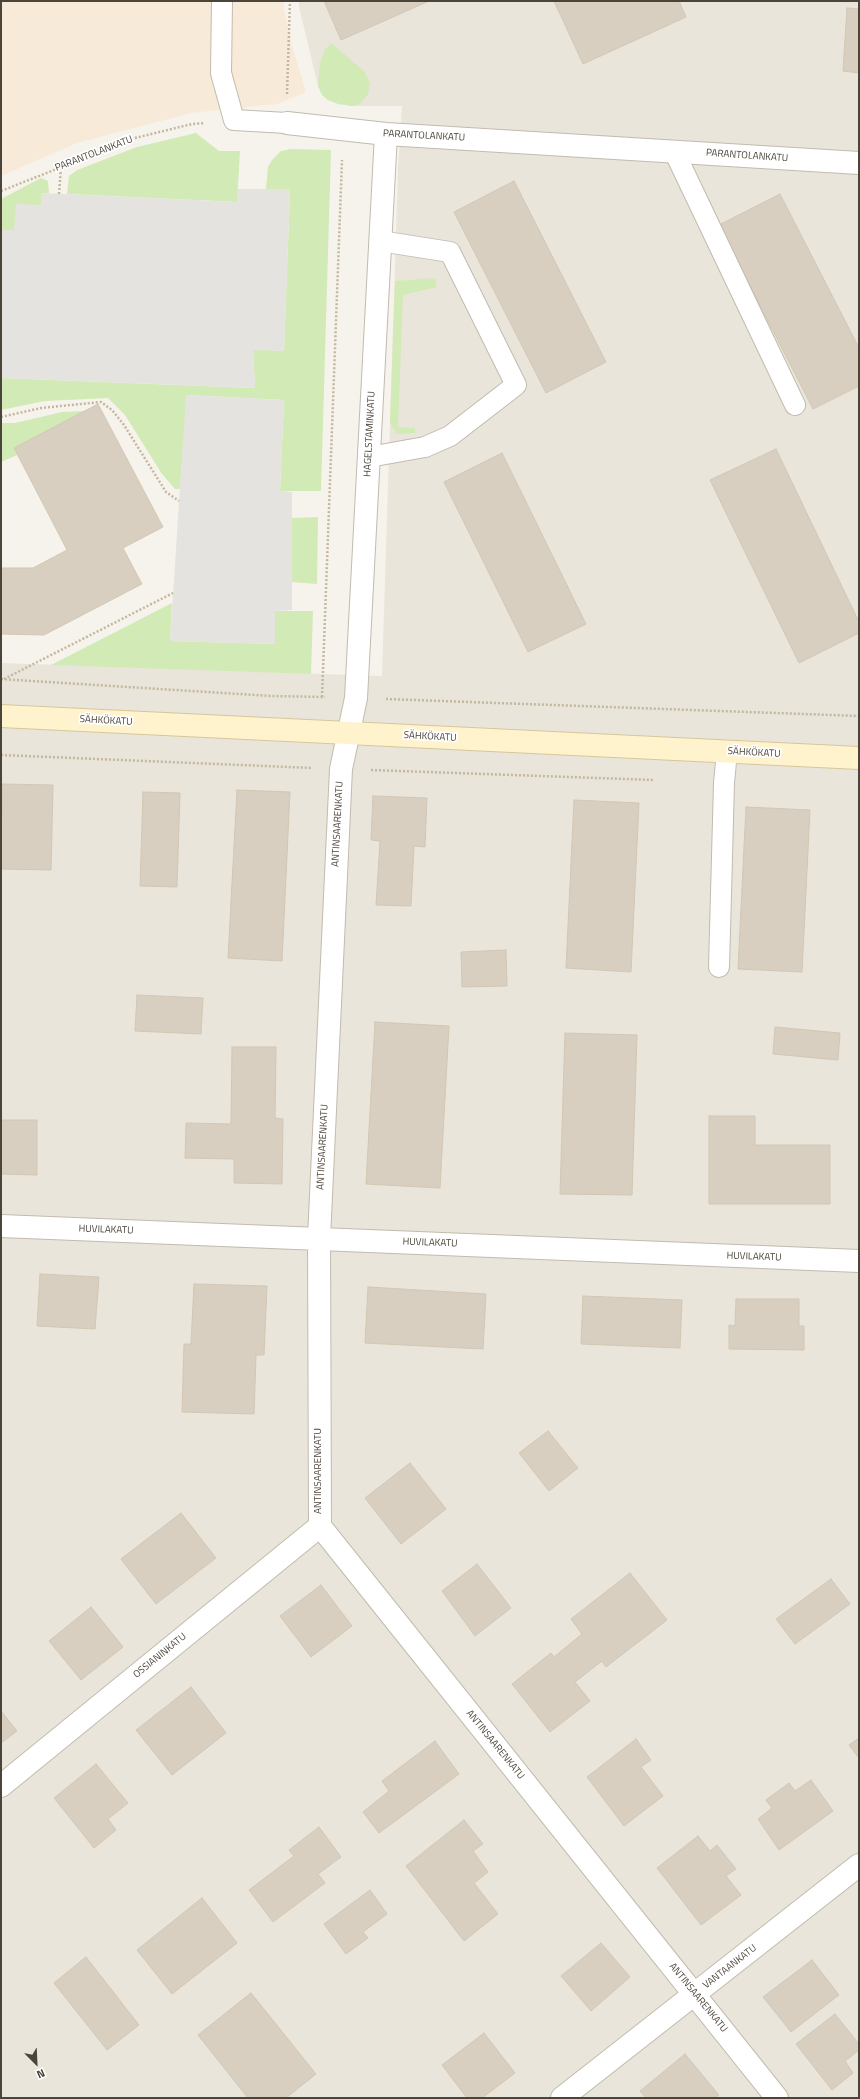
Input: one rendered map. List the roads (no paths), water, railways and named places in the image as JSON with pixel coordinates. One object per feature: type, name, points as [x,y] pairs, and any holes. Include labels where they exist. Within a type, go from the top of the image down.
[{"type":"street","name":"PARANTOLANKATU","points":[[287,123],[386,134],[859,163]]},
{"type":"street","name":"HAGELSTAMINKATU","points":[[348,733],[356,698],[386,134]]},
{"type":"street","name":"SÄHKÖKATU","points":[[1,716],[859,758]]},
{"type":"street","name":"ANTINSAARENKATU","points":[[348,733],[341,769],[319,1238],[320,1526],[777,2098]]},
{"type":"street","name":"HUVILAKATU","points":[[1,1226],[859,1261]]},
{"type":"street","name":"OSSIANINKATU","points":[[1,1786],[320,1526]]},
{"type":"street","name":"VANTAANKATU","points":[[562,2098],[859,1865]]},
{"type":"lane","name":"PARANTOLANKATU","points":[[222,1],[221,73],[234,120],[287,123]]},
{"type":"lane","points":[[674,151],[795,405]]},
{"type":"lane","points":[[369,458],[425,447],[450,436],[516,385],[450,252],[380,241]]},
{"type":"lane","points":[[719,967],[724,783],[727,751]]}]
